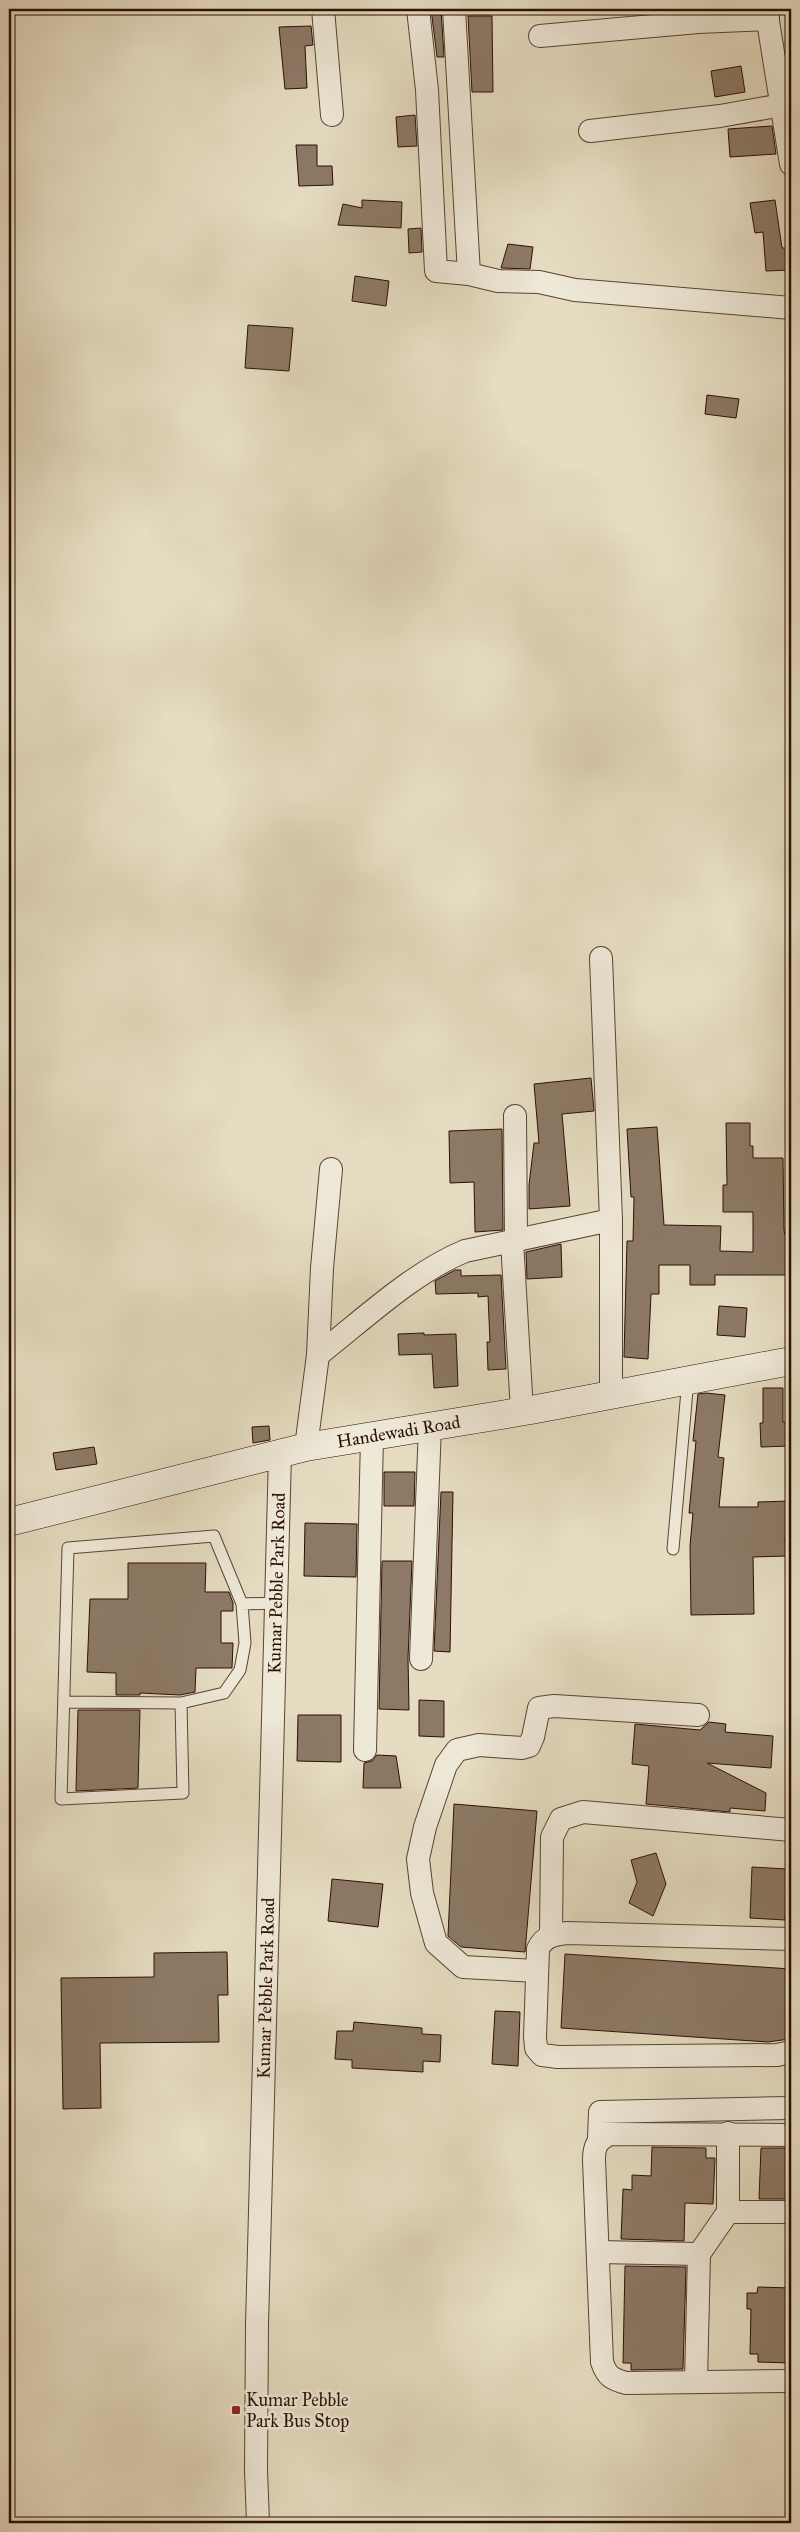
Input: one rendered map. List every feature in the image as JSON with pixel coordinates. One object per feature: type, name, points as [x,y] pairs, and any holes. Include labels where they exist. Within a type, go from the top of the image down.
[{"type":"main road","name":"Handewadi Road","points":[[9,1522],[306,1447],[522,1411],[791,1361]]},
{"type":"street","points":[[323,9],[332,115]]},
{"type":"street","points":[[418,9],[427,90],[436,270],[469,274],[498,281],[539,282],[575,290],[791,308]]},
{"type":"street","points":[[454,9],[469,274]]},
{"type":"street","points":[[540,36],[767,14],[784,97],[791,164]]},
{"type":"street","points":[[590,131],[720,116],[784,97]]},
{"type":"street","points":[[601,958],[611,1220],[611,1394]]},
{"type":"street","points":[[515,1116],[514,1240],[522,1411]]},
{"type":"street","points":[[306,1447],[318,1355],[322,1268],[331,1169]]},
{"type":"street","points":[[318,1355],[423,1274],[449,1258],[465,1251],[611,1220]]},
{"type":"street","points":[[421,1659],[430,1426]]},
{"type":"street","points":[[365,1750],[372,1436]]},
{"type":"street","name":"Kumar Pebble Park Road","points":[[258,2523],[256,2470],[257,2325],[280,1454]]},
{"type":"street","points":[[537,1971],[462,1967],[436,1943],[422,1893],[418,1859],[425,1827],[446,1765],[457,1750],[479,1745],[522,1748],[529,1746],[540,1708],[554,1706],[698,1715]]},
{"type":"street","points":[[551,1936],[552,1837],[561,1819],[583,1812],[791,1830]]},
{"type":"street","points":[[791,1939],[567,1933],[551,1936],[542,1940],[538,1949],[535,2037],[536,2048],[542,2055],[757,2055],[791,2052]]},
{"type":"street","points":[[791,2108],[600,2112],[599,2139],[594,2154],[602,2362],[606,2374],[614,2380],[626,2383],[791,2381]]},
{"type":"street","points":[[599,2139],[610,2134],[622,2132],[791,2135]]},
{"type":"street","points":[[696,2382],[699,2254],[728,2212],[728,2133]]},
{"type":"street","points":[[728,2212],[791,2212]]},
{"type":"street","points":[[598,2252],[699,2254]]},
{"type":"lane","points":[[672,1549],[688,1379]]},
{"type":"lane","points":[[64,1702],[181,1703],[224,1693],[240,1670],[246,1643],[242,1604],[214,1536],[68,1548],[61,1799],[184,1793],[181,1703]]},
{"type":"lane","points":[[242,1604],[277,1603]]},
{"type":"building","points":[[431,9],[441,9],[444,57],[437,57]]},
{"type":"building","points":[[468,16],[492,16],[493,92],[472,92]]},
{"type":"building","points":[[311,26],[313,45],[305,46],[307,88],[285,89],[279,27]]},
{"type":"building","points":[[741,66],[745,92],[715,97],[711,71]]},
{"type":"building","points":[[415,115],[417,146],[398,147],[396,117]]},
{"type":"building","points":[[772,126],[776,154],[730,157],[728,129]]},
{"type":"building","points":[[296,145],[317,145],[317,166],[332,166],[333,185],[299,186]]},
{"type":"building","points":[[362,200],[402,202],[401,228],[338,225],[343,204],[362,208]]},
{"type":"building","points":[[775,200],[782,248],[791,248],[791,270],[766,271],[763,232],[755,233],[750,203]]},
{"type":"building","points":[[421,228],[422,252],[409,253],[408,229]]},
{"type":"building","points":[[508,244],[533,247],[530,269],[501,268]]},
{"type":"building","points":[[355,276],[389,281],[386,306],[352,301]]},
{"type":"building","points":[[248,325],[293,328],[289,371],[245,368]]},
{"type":"building","points":[[707,395],[739,399],[736,418],[705,414]]},
{"type":"building","points":[[591,1078],[594,1111],[562,1114],[570,1206],[529,1209],[529,1185],[534,1143],[539,1143],[534,1084]]},
{"type":"building","points":[[726,1123],[750,1123],[750,1146],[753,1146],[753,1158],[783,1158],[784,1230],[785,1235],[791,1235],[791,1275],[715,1275],[715,1285],[690,1285],[690,1265],[659,1265],[659,1294],[651,1294],[648,1359],[624,1357],[627,1241],[633,1241],[634,1197],[631,1197],[627,1129],[657,1127],[664,1225],[721,1226],[720,1251],[753,1252],[753,1212],[723,1212],[723,1185],[727,1185]]},
{"type":"building","points":[[502,1129],[503,1230],[475,1232],[474,1182],[450,1183],[449,1131]]},
{"type":"building","points":[[561,1244],[562,1277],[527,1279],[526,1252]]},
{"type":"building","points":[[455,1270],[461,1270],[461,1276],[501,1275],[506,1369],[488,1370],[487,1342],[490,1342],[488,1296],[478,1297],[478,1293],[436,1294],[435,1281]]},
{"type":"building","points":[[719,1306],[747,1308],[745,1337],[717,1335]]},
{"type":"building","points":[[424,1333],[424,1335],[456,1334],[458,1386],[434,1388],[432,1354],[399,1355],[398,1334]]},
{"type":"building","points":[[763,1388],[783,1388],[783,1422],[789,1422],[789,1446],[761,1447],[760,1423],[763,1423]]},
{"type":"building","points":[[698,1394],[725,1395],[718,1457],[724,1458],[719,1507],[758,1507],[758,1502],[791,1501],[791,1538],[785,1538],[786,1556],[753,1557],[754,1614],[691,1615],[690,1546],[693,1513],[689,1513],[696,1441],[693,1441]]},
{"type":"building","points":[[269,1426],[270,1440],[253,1443],[252,1427]]},
{"type":"building","points":[[94,1447],[97,1464],[56,1470],[53,1453]]},
{"type":"building","points":[[384,1472],[415,1472],[414,1506],[384,1506]]},
{"type":"building","points":[[441,1492],[453,1492],[450,1652],[434,1651]]},
{"type":"building","points":[[305,1523],[357,1524],[356,1577],[304,1576]]},
{"type":"building","points":[[382,1561],[412,1561],[408,1658],[409,1710],[379,1709]]},
{"type":"building","points":[[128,1563],[206,1563],[205,1592],[229,1592],[233,1603],[233,1611],[221,1611],[221,1643],[233,1643],[232,1668],[196,1668],[195,1692],[180,1695],[140,1693],[140,1695],[116,1695],[116,1673],[87,1672],[90,1599],[128,1599]]},
{"type":"building","points":[[419,1700],[444,1701],[444,1737],[419,1736]]},
{"type":"building","points":[[78,1710],[140,1710],[138,1788],[76,1791]]},
{"type":"building","points":[[298,1715],[341,1715],[341,1762],[297,1761]]},
{"type":"building","points":[[709,1722],[726,1724],[725,1732],[773,1736],[771,1768],[707,1763],[766,1793],[765,1811],[730,1808],[730,1812],[646,1804],[649,1766],[632,1764],[635,1724],[700,1730]]},
{"type":"building","points":[[377,1755],[396,1756],[401,1788],[363,1788],[364,1763],[372,1761]]},
{"type":"building","points":[[454,1804],[537,1811],[525,1952],[461,1947],[448,1936]]},
{"type":"building","points":[[656,1853],[666,1884],[653,1916],[629,1903],[637,1882],[631,1860]]},
{"type":"building","points":[[752,1867],[787,1869],[785,1920],[750,1918]]},
{"type":"building","points":[[332,1879],[383,1884],[378,1927],[328,1921]]},
{"type":"building","points":[[227,1952],[228,1995],[218,1995],[219,2042],[100,2043],[101,2108],[63,2109],[61,1978],[154,1977],[154,1953]]},
{"type":"building","points":[[565,1954],[791,1969],[789,2039],[768,2042],[561,2028]]},
{"type":"building","points":[[495,2011],[520,2012],[518,2066],[492,2064]]},
{"type":"building","points":[[354,2022],[422,2028],[422,2034],[441,2035],[440,2062],[423,2061],[423,2072],[352,2068],[352,2060],[335,2059],[337,2031],[353,2031]]},
{"type":"building","points":[[652,2147],[706,2148],[706,2158],[715,2158],[713,2204],[685,2203],[684,2241],[621,2239],[623,2189],[632,2190],[632,2175],[651,2176]]},
{"type":"building","points":[[761,2148],[791,2148],[791,2199],[759,2199]]},
{"type":"building","points":[[625,2266],[686,2267],[683,2369],[631,2370],[631,2363],[623,2363]]},
{"type":"building","points":[[758,2287],[791,2288],[791,2363],[758,2362],[758,2354],[750,2354],[751,2309],[747,2309],[747,2293],[757,2293]]},
{"type":"place","name":"Kumar Pebble Park Bus Stop","points":[[236,2410]]}]
